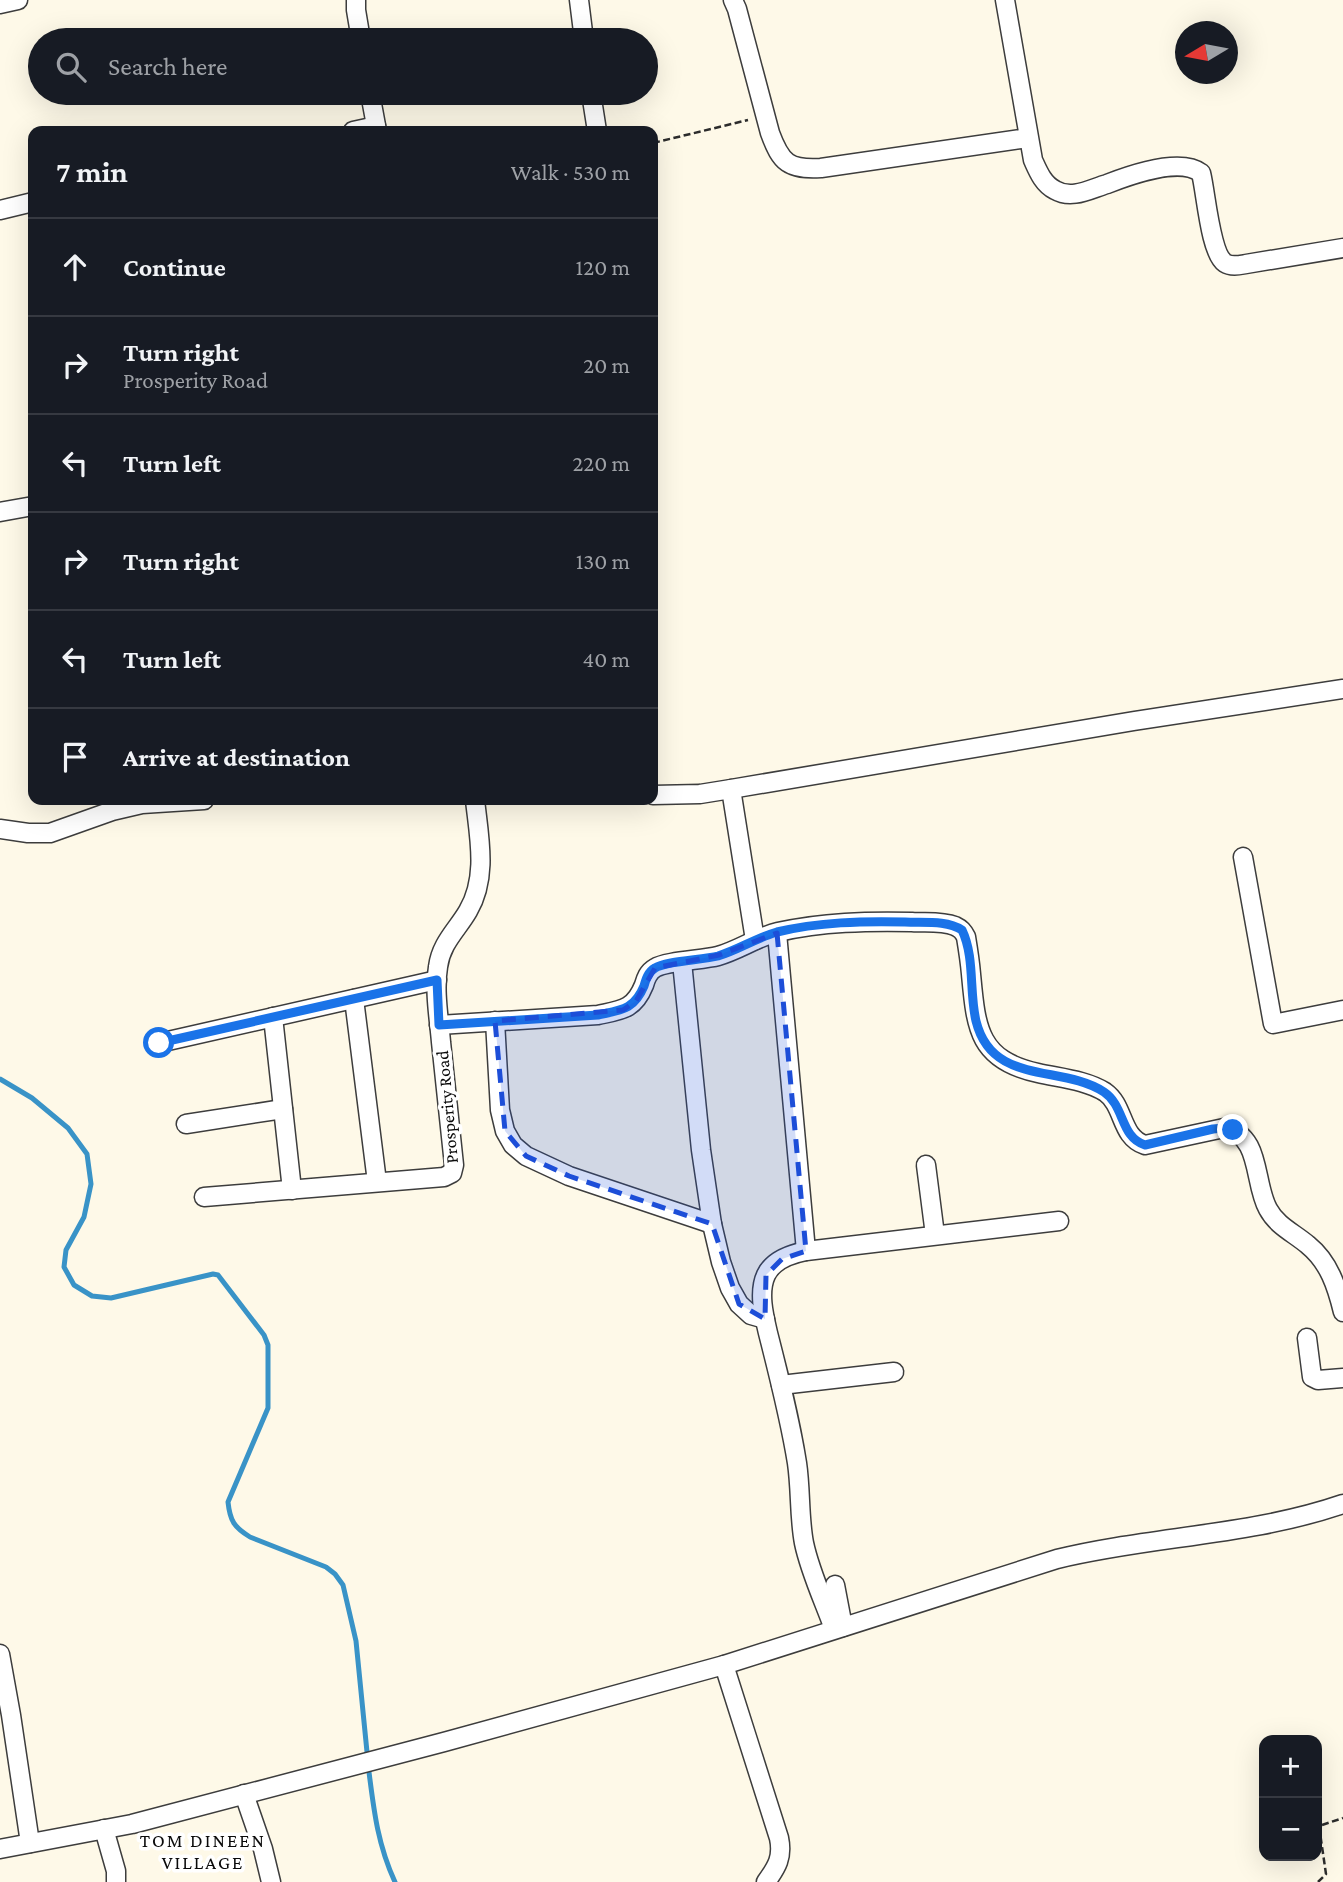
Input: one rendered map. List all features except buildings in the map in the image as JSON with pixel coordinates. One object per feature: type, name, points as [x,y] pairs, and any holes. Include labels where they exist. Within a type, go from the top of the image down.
[{"type":"street","points":[[0,4],[18,0]]},
{"type":"street","points":[[356,0],[359,28]]},
{"type":"street","points":[[579,0],[582,28]]},
{"type":"street","points":[[733,0],[777,152],[789,166],[804,169],[1028,138]]},
{"type":"street","points":[[1005,0],[1032,160],[1041,178],[1055,191],[1070,195],[1172,166],[1194,168],[1201,173],[1213,239],[1218,254],[1225,263],[1246,264],[1343,248]]},
{"type":"street","points":[[372,105],[376,126]]},
{"type":"street","points":[[593,105],[596,126]]},
{"type":"street","points":[[0,210],[28,203]]},
{"type":"street","points":[[0,512],[28,507]]},
{"type":"street","points":[[658,795],[700,794],[1343,689]]},
{"type":"street","points":[[731,789],[755,940]]},
{"type":"street","points":[[0,830],[28,834],[50,833],[112,811],[138,805]]},
{"type":"street","name":"Prosperity Road","points":[[377,1182],[453,1174],[437,980],[442,949],[468,911],[477,892],[480,852],[475,805]]},
{"type":"street","points":[[1243,857],[1273,1024],[1343,1010]]},
{"type":"street","points":[[439,1025],[598,1015],[623,1010],[636,1001],[654,968],[664,964],[719,956],[777,933],[858,922],[949,924],[962,930],[966,937],[976,1022],[986,1045],[1003,1061],[1025,1070],[1087,1084],[1103,1091],[1113,1099],[1131,1137],[1145,1145],[1224,1128],[1240,1134],[1253,1156],[1266,1207],[1274,1219],[1309,1245],[1324,1261],[1337,1289],[1343,1312]]},
{"type":"street","points":[[777,933],[806,1251]]},
{"type":"street","points":[[682,962],[701,1150],[712,1224],[730,1288],[739,1304],[751,1315],[765,1319]]},
{"type":"street","points":[[159,1043],[437,980]]},
{"type":"street","points":[[204,1197],[377,1182],[354,999]]},
{"type":"street","points":[[273,1017],[292,1190]]},
{"type":"street","points":[[495,1021],[500,1110],[505,1131],[513,1145],[526,1156],[569,1175],[712,1224]]},
{"type":"street","points":[[186,1124],[283,1109]]},
{"type":"street","points":[[926,1165],[935,1236]]},
{"type":"street","points":[[839,1628],[804,1545],[797,1465],[765,1319],[763,1300],[766,1275],[782,1259],[806,1251],[1059,1221]]},
{"type":"street","points":[[1307,1338],[1312,1377],[1318,1380],[1343,1378]]},
{"type":"street","points":[[781,1385],[894,1372]]},
{"type":"street","points":[[0,1849],[132,1824],[444,1742],[724,1665],[1057,1559],[1089,1551],[1256,1526],[1324,1511],[1343,1504]]},
{"type":"street","points":[[835,1585],[839,1628]]},
{"type":"street","points":[[0,1654],[30,1843]]},
{"type":"street","points":[[724,1665],[779,1838],[780,1859],[765,1882]]},
{"type":"street","points":[[244,1794],[271,1882]]},
{"type":"street","points":[[104,1829],[116,1871],[116,1882]]},
{"type":"path","points":[[658,141],[765,116]]},
{"type":"path","points":[[1318,1882],[1326,1874],[1319,1826],[1343,1818]]},
{"type":"highlighted area","points":[[777,933],[806,1251],[782,1259],[766,1275],[765,1319],[739,1304],[712,1224],[569,1176],[526,1156],[505,1131],[495,1021],[623,1010],[636,1001],[655,968],[719,955]]},
{"type":"waterway","points":[[0,1079],[32,1098],[68,1128],[87,1154],[91,1184],[84,1217],[66,1250],[64,1267],[74,1285],[92,1296],[111,1298],[218,1275],[264,1335],[268,1345],[268,1408],[228,1502],[230,1514],[237,1527],[250,1537],[326,1567],[343,1585],[356,1641],[367,1752]]},
{"type":"waterway","points":[[369,1772],[381,1841],[395,1882]]},
{"type":"district","name":"TOM DINEEN VILLAGE","points":[[203,1851]]},
{"type":"route","points":[[159,1043],[437,980],[439,1025],[598,1015],[629,1007],[636,1001],[654,968],[664,964],[719,956],[777,933],[847,922],[949,924],[962,930],[966,937],[976,1022],[986,1045],[1003,1061],[1025,1070],[1087,1084],[1103,1091],[1113,1099],[1131,1137],[1145,1145],[1213,1129],[1233,1130]]}]
